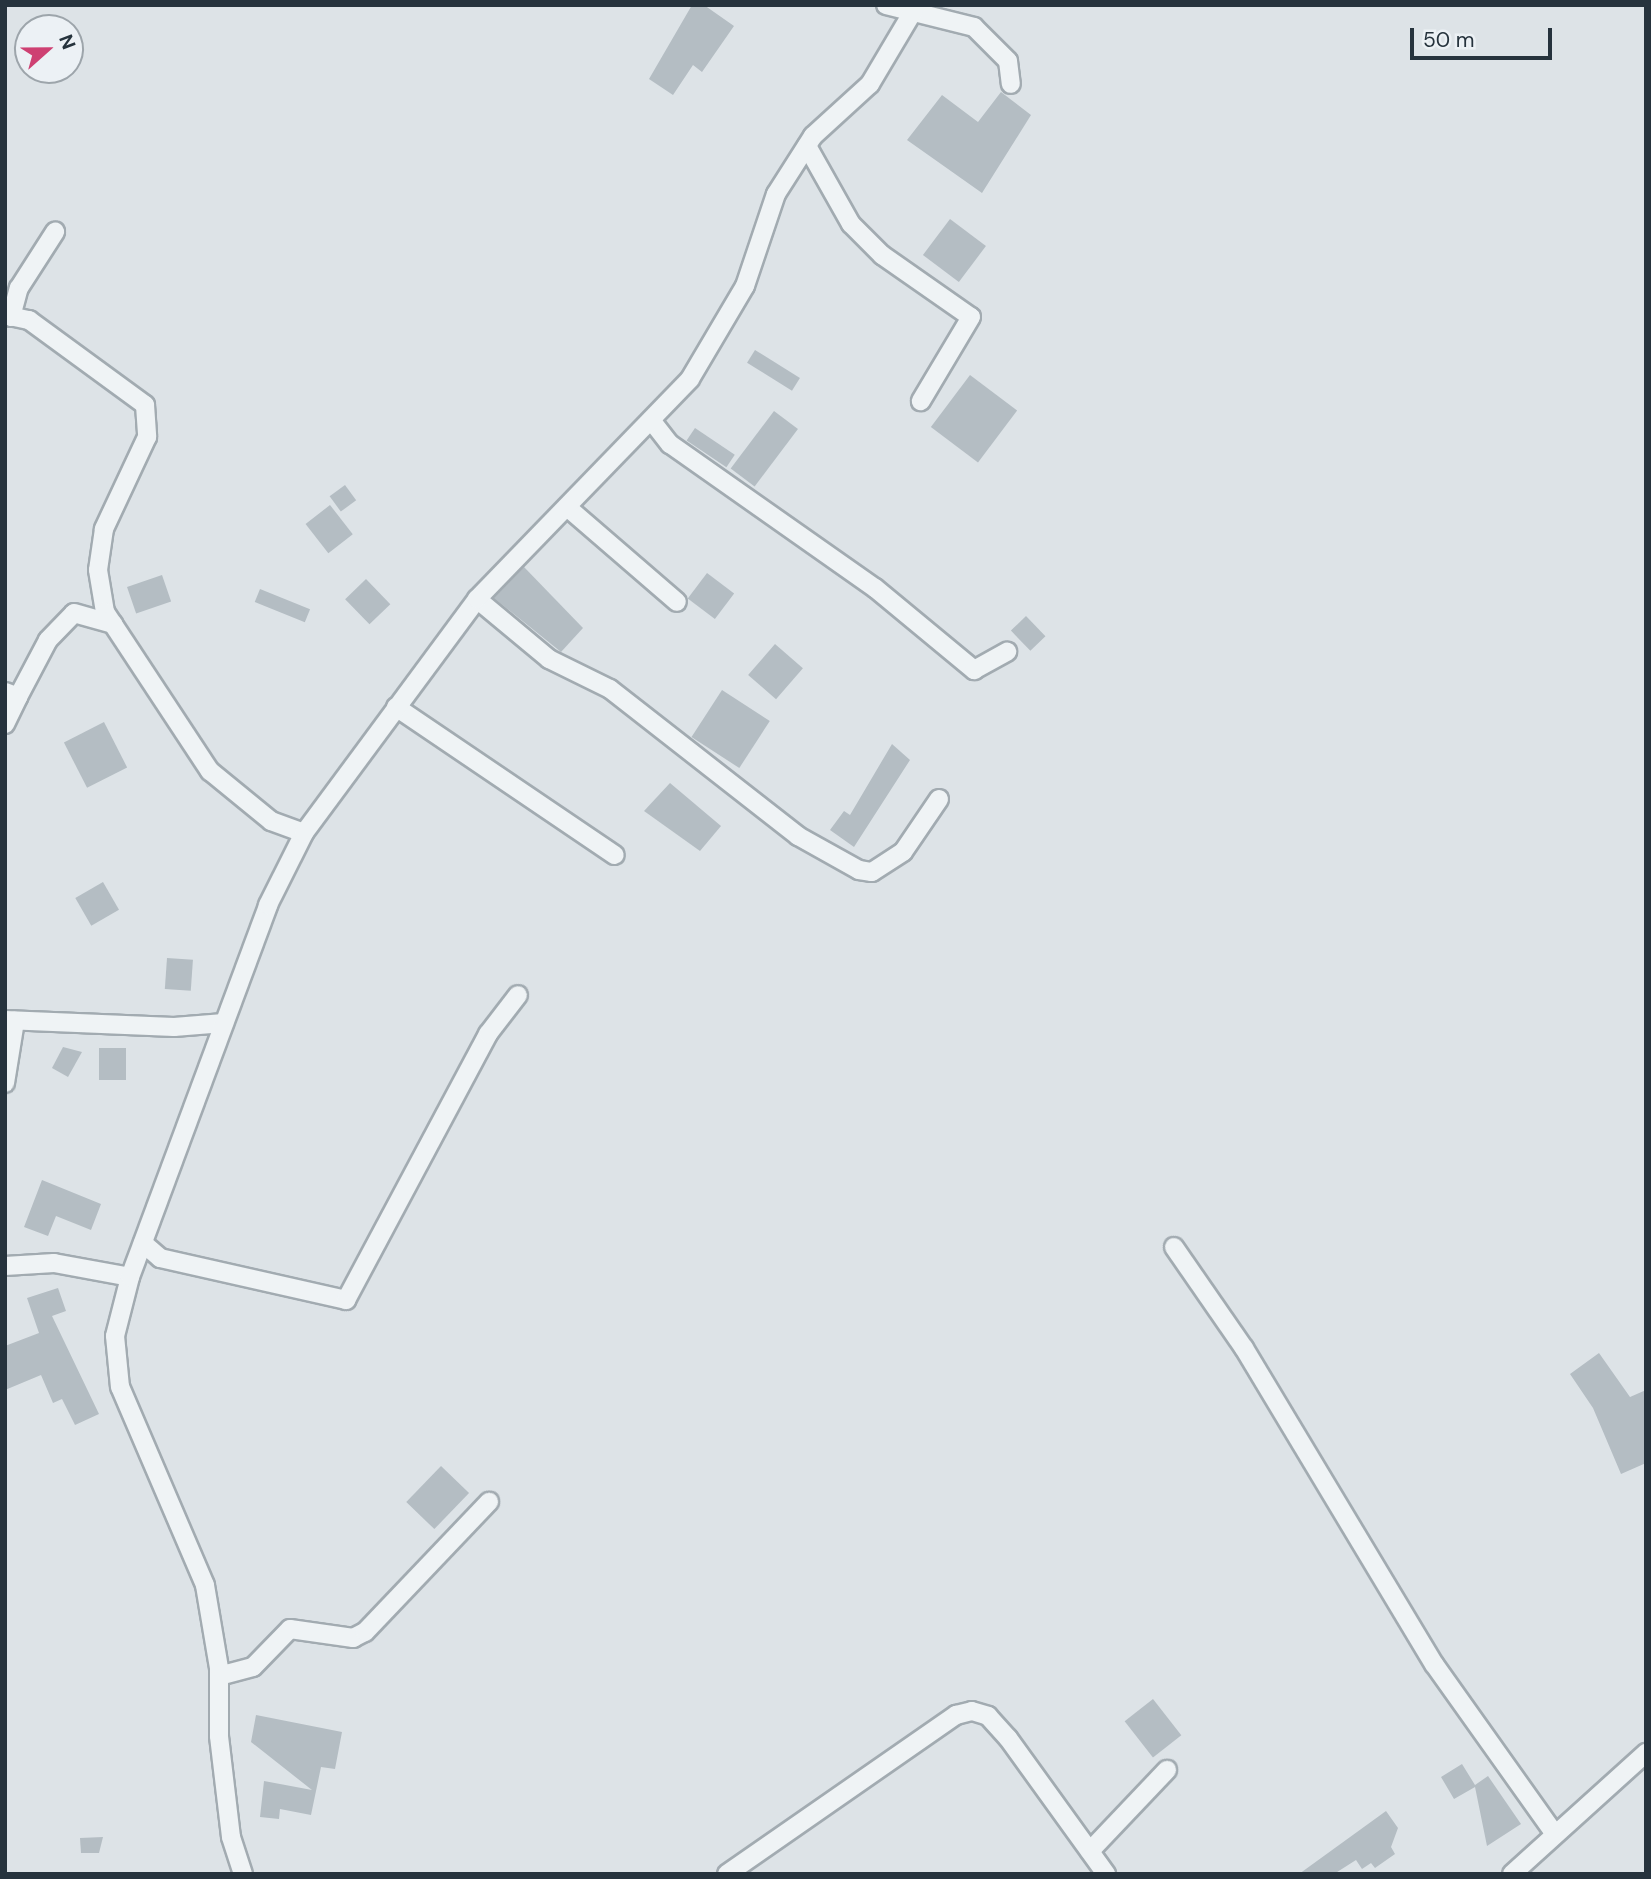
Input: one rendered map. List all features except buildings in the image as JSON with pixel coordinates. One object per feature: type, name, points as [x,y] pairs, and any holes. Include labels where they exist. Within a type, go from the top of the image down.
[{"type":"street","points":[[886,5],[916,7],[974,27],[1008,61],[1011,84]]},
{"type":"street","points":[[243,1874],[222,1761],[219,1676],[205,1586],[120,1387],[115,1336],[130,1276],[268,905],[304,833],[478,599],[690,379],[745,286],[776,194],[807,146],[870,84],[916,7]]},
{"type":"street","points":[[807,146],[851,224],[882,255],[971,317],[921,401]]},
{"type":"street","points":[[55,233],[19,288],[8,316],[29,320],[145,405],[149,416],[147,437],[104,529],[98,589],[113,624],[210,771],[271,821],[304,833]]},
{"type":"street","points":[[651,419],[670,444],[875,588],[974,670],[1007,652]]},
{"type":"street","points":[[567,507],[677,602]]},
{"type":"street","points":[[478,599],[549,659],[610,689],[798,836],[859,870],[872,872],[903,852],[939,799]]},
{"type":"street","points":[[5,724],[12,694],[48,640],[74,613],[113,624]]},
{"type":"street","points":[[396,707],[615,855]]},
{"type":"street","points":[[142,1243],[160,1258],[346,1300],[488,1034],[519,995]]},
{"type":"street","points":[[5,1083],[10,1021],[224,1023]]},
{"type":"street","points":[[1174,1247],[1244,1348],[1434,1664],[1555,1834]]},
{"type":"street","points":[[5,1266],[54,1263],[130,1276]]},
{"type":"street","points":[[219,1676],[253,1667],[290,1629],[354,1638],[365,1632],[489,1502]]},
{"type":"street","points":[[727,1874],[956,1715],[972,1711],[988,1716],[1008,1738],[1105,1874]]},
{"type":"street","points":[[1512,1874],[1646,1753]]},
{"type":"street","points":[[1090,1851],[1167,1770]]}]
